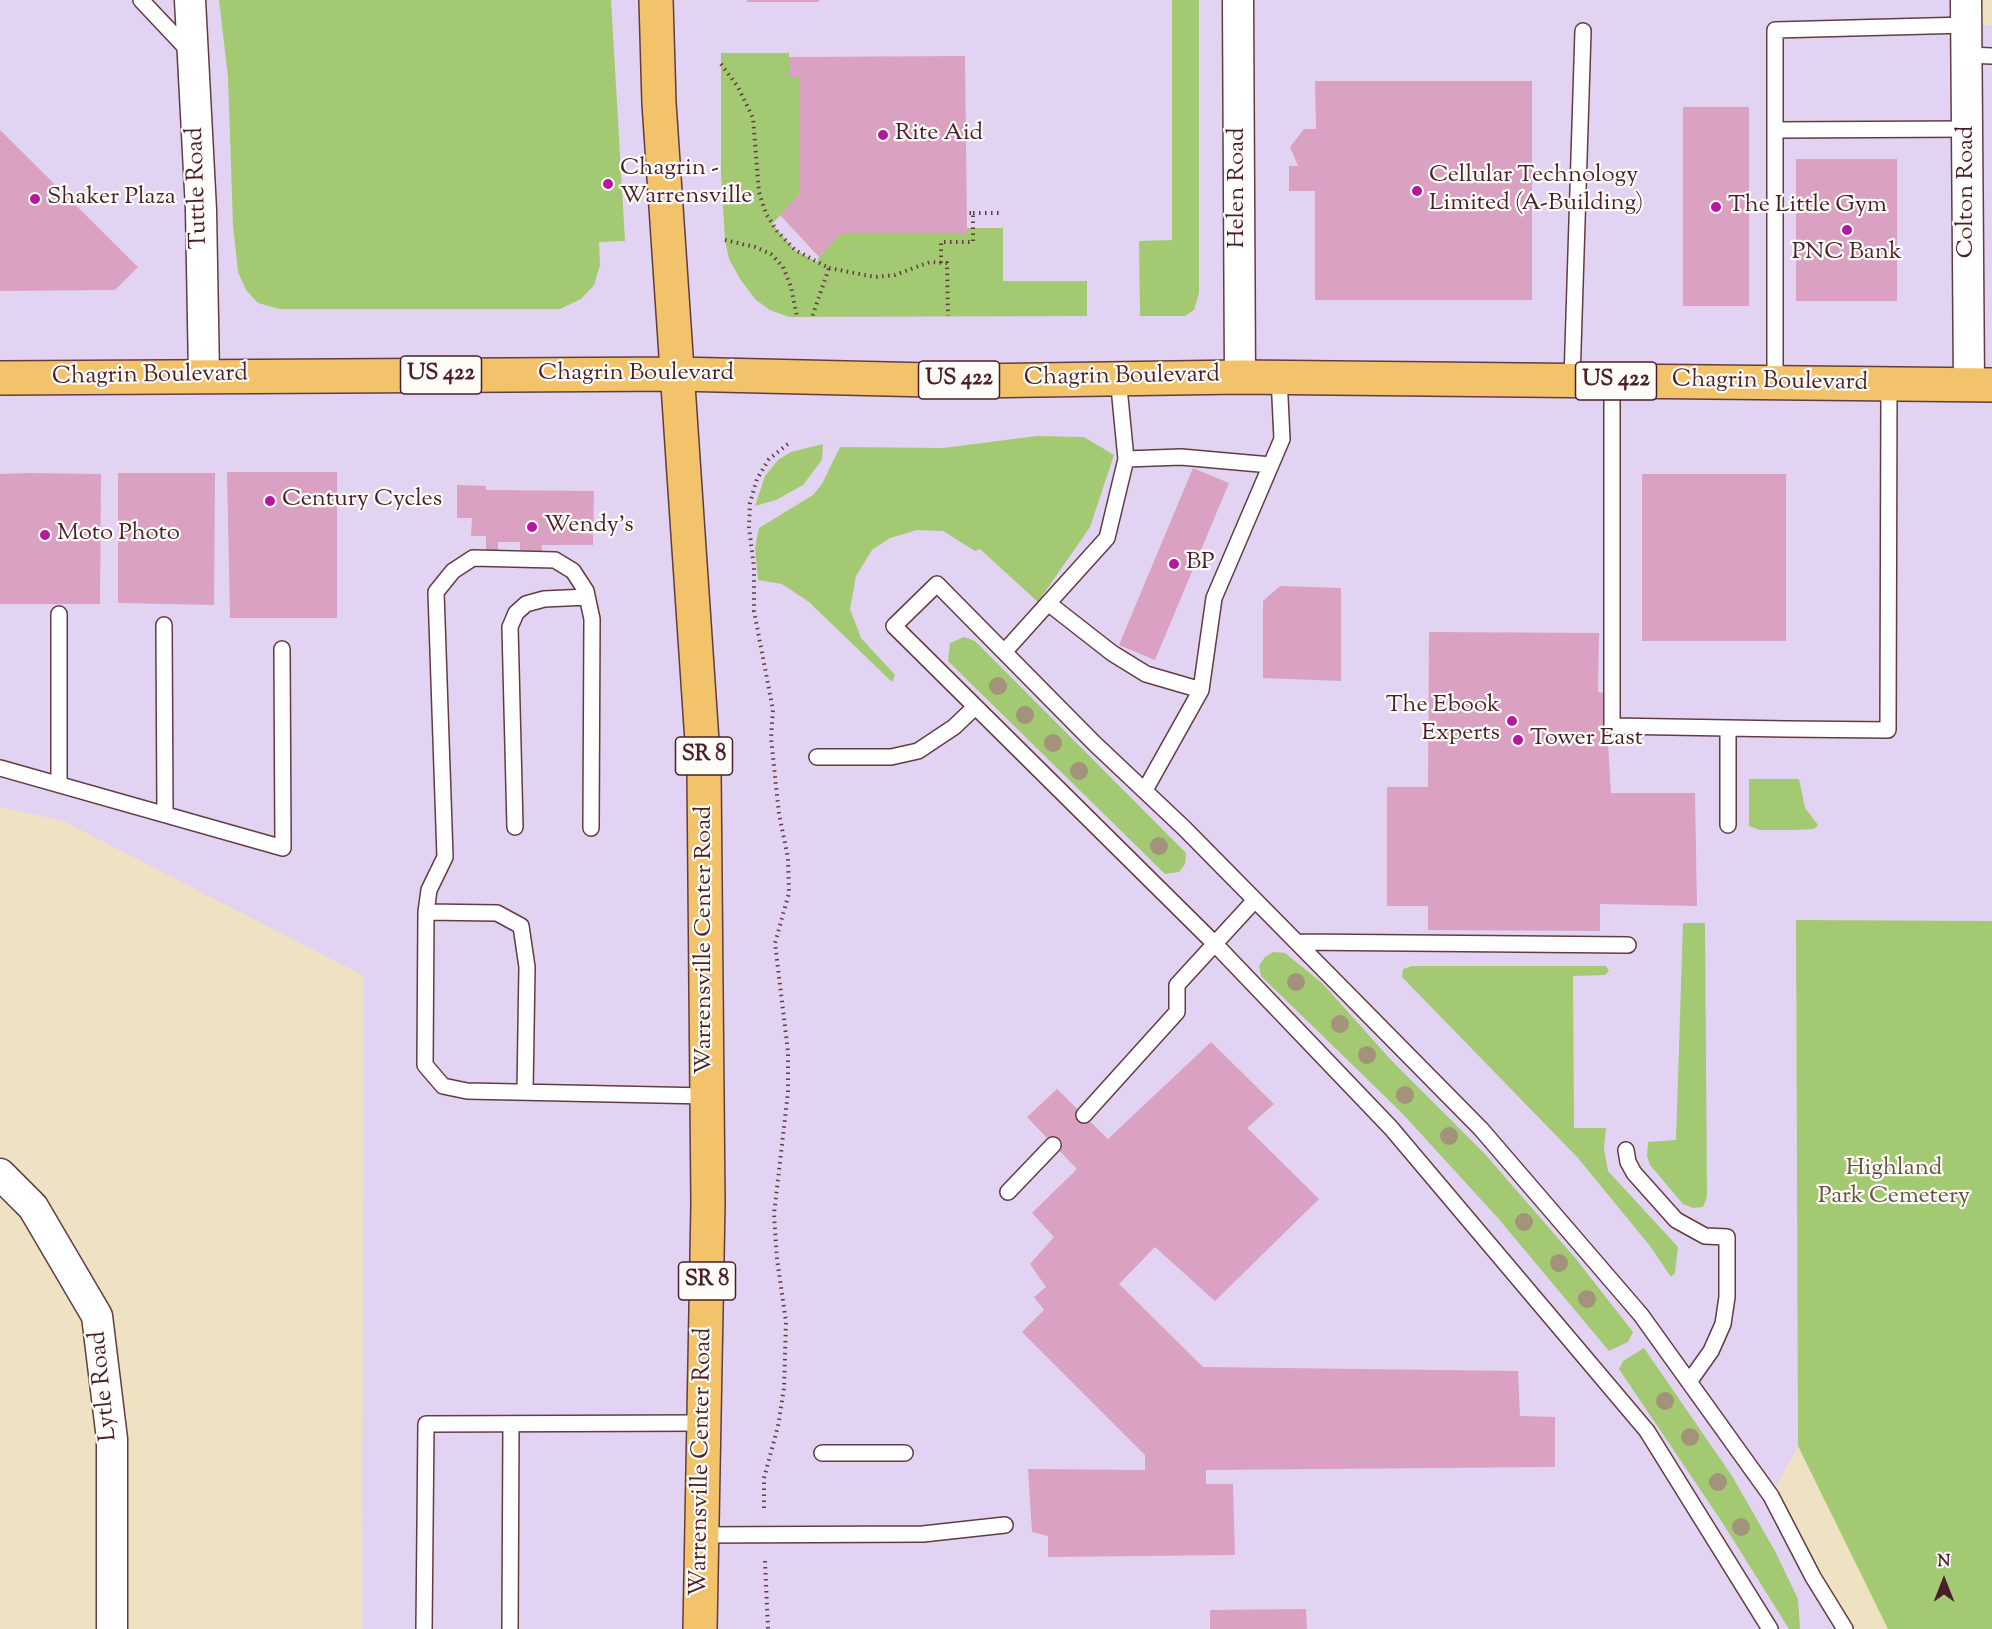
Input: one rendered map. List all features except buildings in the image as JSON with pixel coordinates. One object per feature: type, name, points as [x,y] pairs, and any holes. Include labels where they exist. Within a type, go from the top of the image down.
[{"type":"main road","name":"Warrensville Center Road","points":[[656,0],[659,103],[704,771],[708,1256],[700,1629]]},
{"type":"main road","name":"Chagrin Boulevard","points":[[0,378],[677,374],[972,381],[1118,377],[1279,377],[1981,385]]},
{"type":"street","name":"Tuttle Road","points":[[190,0],[201,210],[204,376]]},
{"type":"street","name":"Helen Road","points":[[1238,0],[1240,377]]},
{"type":"street","name":"Colton Road","points":[[1967,12],[1979,56],[1967,129],[1981,385]]},
{"type":"street","name":"Lytle Road","points":[[0,1174],[33,1207],[97,1316],[112,1438],[112,1629]]},
{"type":"lane","points":[[141,0],[194,56]]},
{"type":"lane","points":[[1775,382],[1775,30],[1967,12]]},
{"type":"lane","points":[[1572,380],[1583,31]]},
{"type":"lane","points":[[1775,130],[1967,129]]},
{"type":"lane","points":[[1005,651],[1107,538],[1126,459],[1118,377]]},
{"type":"lane","points":[[1145,790],[1201,690],[1214,598],[1282,439],[1279,377]]},
{"type":"lane","points":[[1612,381],[1612,726],[1888,730],[1890,384]]},
{"type":"lane","points":[[1126,459],[1181,457],[1270,465]]},
{"type":"lane","points":[[591,828],[592,619],[587,597],[573,571],[555,560],[473,558],[453,571],[436,592],[445,856],[429,890],[426,912],[425,1065],[443,1086],[467,1091],[707,1096]]},
{"type":"lane","points":[[1770,1629],[1647,1431],[1391,1128],[1215,944],[974,708],[894,626],[937,584],[1094,743],[1145,790],[1298,942],[1481,1129],[1641,1315],[1771,1496],[1813,1577],[1845,1629]]},
{"type":"lane","points":[[515,827],[510,627],[516,613],[526,604],[544,599],[587,597]]},
{"type":"lane","points":[[1048,603],[1112,653],[1146,674],[1201,690]]},
{"type":"lane","points":[[59,614],[59,783]]},
{"type":"lane","points":[[164,625],[165,814]]},
{"type":"lane","points":[[0,768],[283,848],[282,649]]},
{"type":"lane","points":[[817,757],[891,757],[918,752],[948,732],[974,708]]},
{"type":"lane","points":[[1728,728],[1728,825]]},
{"type":"lane","points":[[1084,1115],[1177,1012],[1177,985],[1255,900]]},
{"type":"lane","points":[[426,912],[496,913],[521,926],[527,967],[525,1091]]},
{"type":"lane","points":[[1298,942],[1628,945]]},
{"type":"lane","points":[[1008,1192],[1053,1145]]},
{"type":"lane","points":[[1626,1150],[1628,1162],[1634,1173],[1676,1220],[1705,1236],[1727,1237],[1726,1298],[1723,1324],[1712,1351],[1689,1382]]},
{"type":"lane","points":[[424,1629],[426,1424],[703,1423]]},
{"type":"lane","points":[[510,1629],[511,1424]]},
{"type":"lane","points":[[822,1453],[905,1453]]},
{"type":"lane","points":[[701,1535],[923,1534],[1005,1525]]},
{"type":"path","points":[[721,64],[738,87],[753,118],[759,192],[766,214],[777,231],[795,250],[829,268],[875,278],[895,275],[930,262],[947,263],[948,316]]},
{"type":"path","points":[[942,263],[942,242],[973,242],[970,213],[1003,213]]},
{"type":"path","points":[[725,240],[755,247],[771,254],[783,267],[791,287],[797,317]]},
{"type":"path","points":[[812,317],[829,268]]},
{"type":"path","points":[[763,1495],[764,1478],[778,1426],[784,1388],[786,1322],[777,1259],[774,1214],[788,1092],[788,1052],[775,943],[789,893],[788,858],[779,814],[771,738],[773,710],[754,611],[754,568],[749,526],[750,503],[757,479],[769,459],[788,444]]},
{"type":"path","points":[[766,1570],[768,1629]]},
{"type":"shaded area","points":[[0,0],[1966,0],[1967,25],[1992,25],[1992,921],[1796,921],[1798,1446],[1771,1496],[1845,1629],[362,1629],[364,976],[63,821],[0,807]]},
{"type":"green space","points":[[219,0],[611,0],[625,241],[599,242],[600,265],[594,285],[581,299],[560,309],[279,309],[258,303],[246,290],[238,272],[233,225],[228,77]]},
{"type":"green space","points":[[1172,0],[1199,0],[1199,293],[1194,310],[1185,316],[1140,316],[1139,241],[1172,240]]},
{"type":"green space","points":[[721,53],[789,53],[789,77],[800,77],[800,194],[772,224],[795,250],[817,262],[840,234],[967,234],[967,228],[1003,228],[1003,281],[1087,281],[1087,316],[789,317],[770,310],[756,300],[740,279],[729,259],[725,240],[721,174]]},
{"type":"green space","points":[[1037,436],[1084,437],[1114,455],[1090,527],[1038,602],[980,549],[975,551],[943,531],[917,530],[890,538],[872,550],[856,576],[850,609],[861,638],[895,675],[892,682],[809,602],[782,584],[758,580],[755,548],[759,528],[813,495],[822,484],[840,447],[943,448]]},
{"type":"green space","points":[[823,444],[822,460],[803,485],[776,500],[755,506],[765,476],[778,460],[791,452]]},
{"type":"green space","points":[[964,637],[975,641],[1186,853],[1185,864],[1179,872],[1165,874],[948,661],[950,643]]},
{"type":"green space","points":[[1749,779],[1799,779],[1805,808],[1818,825],[1814,829],[1794,830],[1760,830],[1749,826]]},
{"type":"green space","name":"Highland Park Cemetery","points":[[1796,920],[1992,921],[1992,1629],[1888,1629],[1798,1446]]},
{"type":"green space","points":[[1683,923],[1705,923],[1707,1197],[1703,1207],[1693,1208],[1683,1204],[1650,1165],[1647,1156],[1648,1142],[1676,1140]]},
{"type":"green space","points":[[1273,952],[1285,953],[1322,983],[1391,1060],[1484,1153],[1576,1259],[1633,1332],[1628,1342],[1609,1351],[1497,1217],[1400,1111],[1261,976],[1259,966],[1265,957]]},
{"type":"green space","points":[[1412,966],[1606,966],[1609,971],[1605,975],[1573,976],[1574,1128],[1606,1128],[1604,1149],[1608,1171],[1678,1247],[1675,1273],[1671,1277],[1650,1246],[1578,1158],[1402,977],[1403,969]]},
{"type":"green space","points":[[1644,1348],[1732,1476],[1775,1551],[1798,1599],[1800,1629],[1789,1629],[1722,1522],[1619,1369],[1623,1361]]},
{"type":"place","name":"Rite Aid","points":[[883,135]]},
{"type":"place","name":"Chagrin - Warrensville","points":[[608,184]]},
{"type":"place","name":"Cellular Technology Limited (A-Building)","points":[[1417,191]]},
{"type":"place","name":"Shaker Plaza","points":[[35,199]]},
{"type":"place","name":"The Little Gym","points":[[1716,207]]},
{"type":"place","name":"PNC Bank","points":[[1847,230]]},
{"type":"place","name":"Century Cycles","points":[[270,501]]},
{"type":"place","name":"Wendy's","points":[[532,527]]},
{"type":"place","name":"Moto Photo","points":[[45,535]]},
{"type":"place","name":"BP","points":[[1174,564]]},
{"type":"place","name":"The Ebook Experts","points":[[1512,721]]},
{"type":"place","name":"Tower East","points":[[1518,740]]}]
